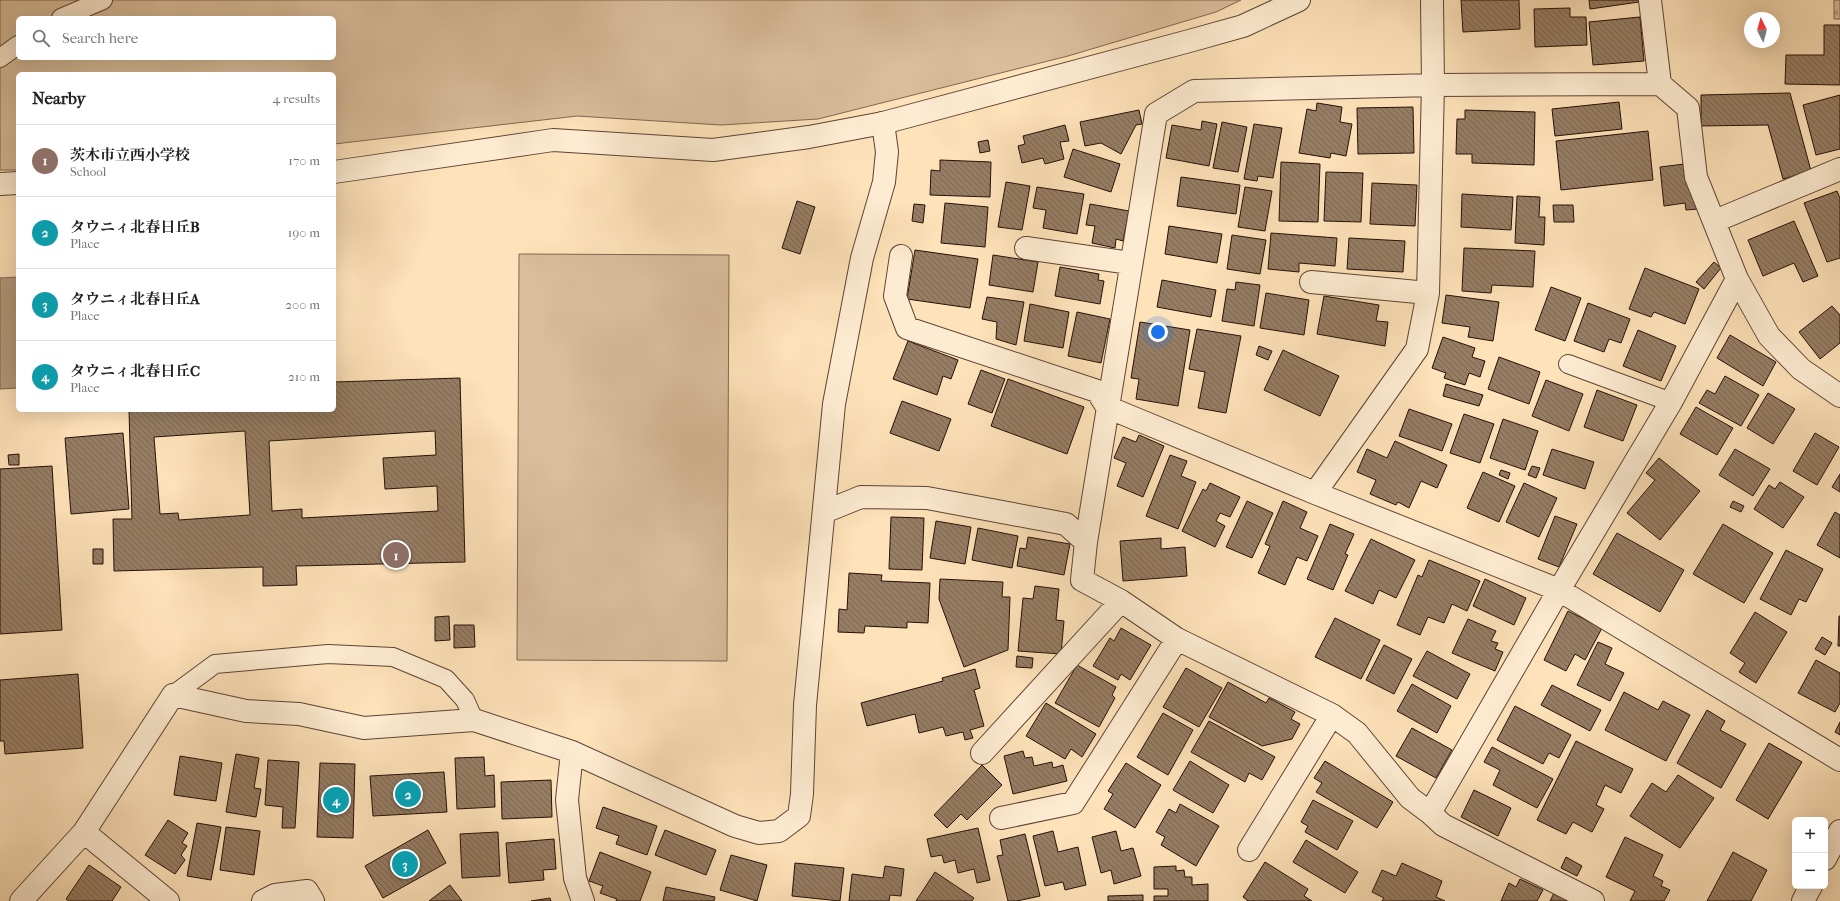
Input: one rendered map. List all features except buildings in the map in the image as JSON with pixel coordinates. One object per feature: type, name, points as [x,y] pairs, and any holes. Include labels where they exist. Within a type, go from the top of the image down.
[{"type":"street","points":[[336,172],[553,140],[713,150],[808,137],[883,122],[1243,26],[1299,0]]},
{"type":"street","points":[[1315,493],[1417,349],[1428,293],[1434,85],[1432,0]]},
{"type":"street","points":[[1650,0],[1660,84]]},
{"type":"street","points":[[1593,901],[1443,826],[1430,813],[1410,798],[1357,733],[1332,715],[1177,639],[1121,601],[1082,580],[1086,542],[1107,407],[1156,114],[1194,91],[1434,85],[1660,84],[1688,108],[1696,177],[1715,221],[1736,278],[1769,336],[1801,370],[1839,394]]},
{"type":"street","points":[[21,901],[84,832],[173,695],[246,711],[299,714],[364,728],[474,720],[572,752],[735,826],[759,833],[779,831],[799,816],[802,794],[805,705],[834,404],[862,258],[884,182],[887,152],[883,122]]},
{"type":"street","points":[[1715,221],[1840,169]]},
{"type":"street","points":[[0,184],[16,183]]},
{"type":"street","points":[[1026,248],[1130,263]]},
{"type":"street","points":[[901,256],[895,296],[907,328],[1097,391],[1107,407],[1315,493],[1559,590],[1840,760]]},
{"type":"street","points":[[1430,813],[1559,590],[1671,402],[1736,278]]},
{"type":"street","points":[[1311,282],[1428,293]]},
{"type":"street","points":[[824,512],[861,497],[927,498],[1066,524],[1086,542]]},
{"type":"street","points":[[982,753],[1121,601]]},
{"type":"street","points":[[1001,818],[1073,803],[1177,639]]},
{"type":"street","points":[[1249,850],[1332,715]]},
{"type":"street","points":[[572,752],[567,800],[575,878],[583,901]]},
{"type":"street","points":[[84,832],[168,901]]},
{"type":"street","points":[[1828,854],[1840,832]]},
{"type":"street","points":[[1803,901],[1809,889]]},
{"type":"street","points":[[263,901],[275,895],[306,891],[313,901]]},
{"type":"lane","points":[[65,16],[103,0]]},
{"type":"lane","points":[[0,58],[16,46]]},
{"type":"lane","points":[[1568,364],[1671,402]]},
{"type":"lane","points":[[173,695],[215,664],[328,654],[393,657],[446,679],[465,700],[474,720]]},
{"type":"green space","points":[[0,0],[1241,0],[1216,12],[1068,56],[818,119],[721,125],[577,116],[336,144],[336,72],[16,72],[16,170],[0,170]]},
{"type":"green space","points":[[1834,0],[1840,0],[1840,19],[1834,19]]},
{"type":"green space","points":[[519,254],[729,255],[727,661],[517,660]]},
{"type":"shaded area","points":[[16,277],[16,388],[0,389],[0,278]]},
{"type":"place","name":"茨木市立西小学校","points":[[396,555]]},
{"type":"place","name":"タウニィ北春日丘B","points":[[408,794]]},
{"type":"place","name":"タウニィ北春日丘C","points":[[336,800]]},
{"type":"place","name":"タウニィ北春日丘A","points":[[405,864]]}]
